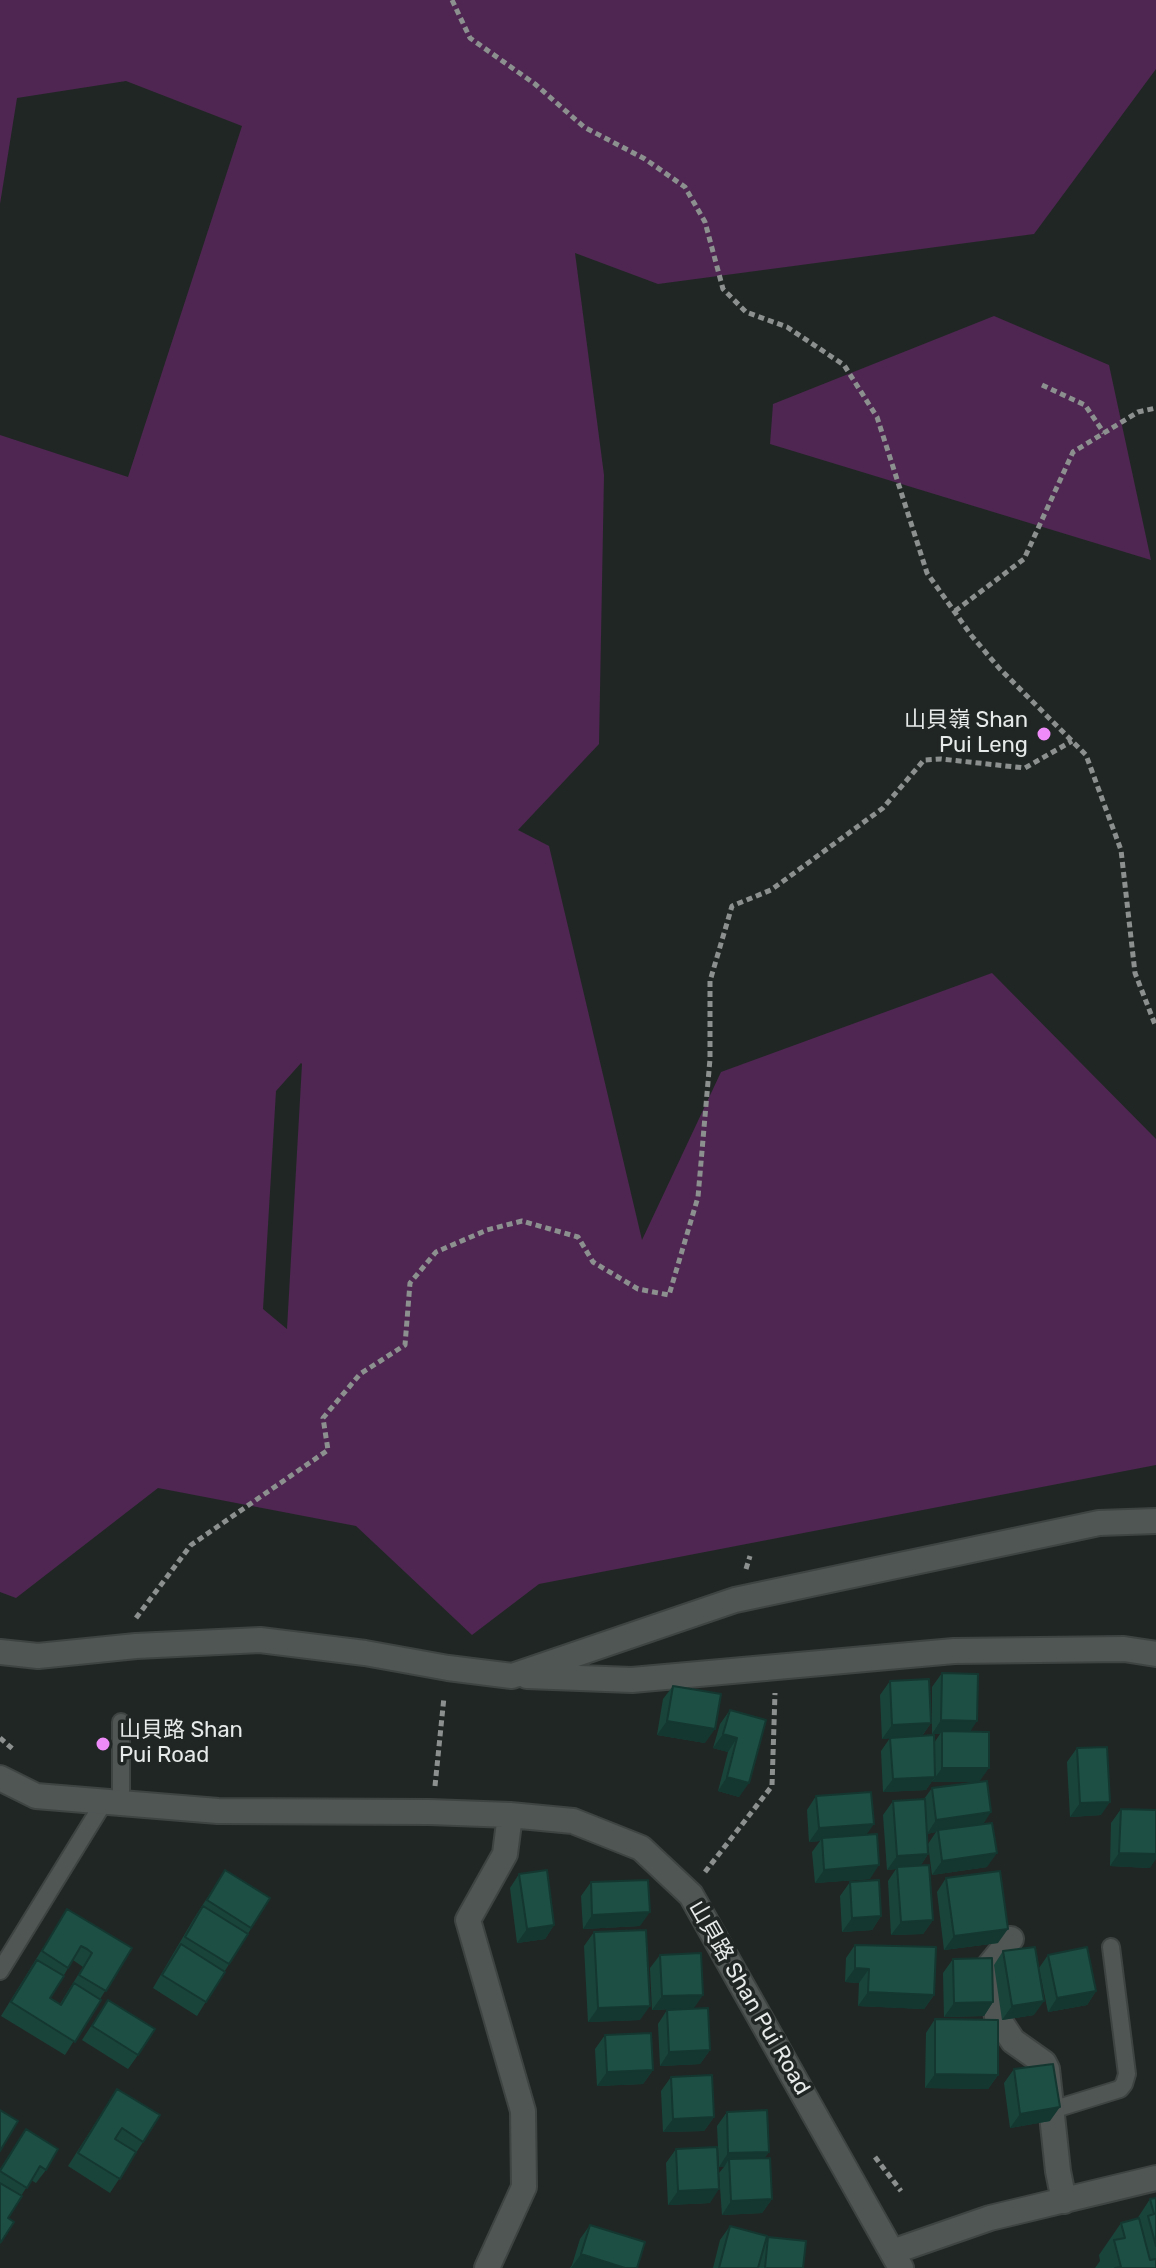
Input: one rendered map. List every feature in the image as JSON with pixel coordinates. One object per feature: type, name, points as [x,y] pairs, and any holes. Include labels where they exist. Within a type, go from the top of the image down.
[{"type":"street","points":[[512,1676],[735,1600],[1099,1523],[1156,1521]]},
{"type":"street","points":[[0,1652],[38,1656],[114,1648],[260,1640],[512,1676],[632,1680],[954,1651],[1124,1649],[1156,1654]]},
{"type":"street","name":"山貝路 Shan Pui Road","points":[[0,1778],[36,1796],[218,1811],[414,1812],[510,1815],[573,1821],[641,1848],[691,1895],[897,2260]]},
{"type":"street","points":[[487,2268],[524,2187],[523,2111],[468,1920],[505,1854],[510,1815]]},
{"type":"street","points":[[1011,1939],[989,1966],[997,2017],[1013,2041],[1044,2063],[1047,2069],[1064,2201]]},
{"type":"street","points":[[897,2260],[990,2218],[1156,2178]]},
{"type":"lane","points":[[0,1971],[112,1803],[121,1722]]},
{"type":"lane","points":[[1052,2110],[1120,2089],[1124,2084],[1127,2074],[1111,1947]]},
{"type":"path","points":[[452,0],[470,38],[535,84],[584,127],[645,159],[685,187],[705,222],[723,289],[746,312],[787,327],[844,365],[877,417],[927,573],[999,668],[1086,755],[1121,850],[1135,973],[1156,1027]]},
{"type":"path","points":[[1042,385],[1085,405],[1104,433]]},
{"type":"path","points":[[954,611],[1024,559],[1073,452],[1138,412],[1156,408]]},
{"type":"path","points":[[114,1648],[191,1545],[328,1450],[323,1418],[360,1374],[405,1345],[410,1283],[436,1252],[487,1230],[522,1221],[578,1237],[593,1262],[638,1289],[669,1295],[698,1197],[710,1059],[710,981],[732,906],[771,890],[883,808],[924,760],[1025,768],[1072,741]]},
{"type":"path","points":[[702,1876],[772,1786],[775,1667]]},
{"type":"path","points":[[435,1789],[448,1668]]},
{"type":"shaded area","points":[[0,0],[1156,0],[1156,69],[1034,234],[658,284],[575,253],[604,475],[599,744],[518,830],[549,846],[642,1240],[721,1072],[992,973],[1156,1139],[1156,1465],[539,1584],[472,1635],[356,1526],[158,1488],[16,1598],[0,1592],[0,435],[128,477],[242,126],[126,81],[17,98],[0,204]],"holes":[[[302,1064],[287,1329],[263,1309],[276,1091]]]},
{"type":"shaded area","points":[[994,316],[1109,365],[1151,560],[770,444],[773,404]]},
{"type":"building","points":[[942,1673],[978,1674],[977,1721],[941,1720]]},
{"type":"building","points":[[929,1679],[931,1723],[892,1725],[890,1681]]},
{"type":"building","points":[[673,1686],[721,1694],[715,1729],[667,1721]]},
{"type":"building","points":[[730,1710],[766,1720],[749,1783],[727,1777],[737,1738],[723,1734]]},
{"type":"building","points":[[942,1731],[989,1732],[989,1768],[942,1768]]},
{"type":"building","points":[[934,1735],[935,1777],[893,1779],[890,1738]]},
{"type":"building","points":[[1107,1747],[1110,1802],[1080,1803],[1077,1748]]},
{"type":"building","points":[[987,1781],[991,1812],[936,1820],[932,1788]]},
{"type":"building","points":[[871,1792],[874,1824],[819,1828],[816,1796]]},
{"type":"building","points":[[925,1799],[928,1854],[897,1856],[893,1801]]},
{"type":"building","points":[[1121,1809],[1156,1810],[1156,1854],[1119,1853]]},
{"type":"building","points":[[992,1823],[997,1853],[942,1861],[938,1830]]},
{"type":"building","points":[[877,1834],[879,1865],[824,1870],[822,1838]]},
{"type":"building","points":[[929,1865],[933,1920],[901,1922],[897,1867]]},
{"type":"building","points":[[225,1870],[270,1898],[251,1928],[207,1900]]},
{"type":"building","points":[[547,1870],[554,1925],[527,1929],[519,1874]]},
{"type":"building","points":[[1000,1871],[1008,1929],[954,1936],[946,1878]]},
{"type":"building","points":[[648,1880],[650,1912],[592,1915],[591,1882]]},
{"type":"building","points":[[879,1880],[881,1916],[852,1918],[850,1882]]},
{"type":"building","points":[[203,1906],[248,1934],[229,1964],[185,1937]]},
{"type":"building","points":[[67,1909],[132,1948],[106,1991],[79,1975],[92,1953],[87,1949],[81,1946],[68,1968],[42,1951]]},
{"type":"building","points":[[646,1930],[650,2006],[598,2008],[594,1932]]},
{"type":"building","points":[[181,1944],[225,1972],[206,2002],[162,1975]]},
{"type":"building","points":[[855,1945],[936,1947],[934,1995],[868,1992],[869,1969],[855,1968]]},
{"type":"building","points":[[1035,1947],[1044,2001],[1012,2006],[1003,1951]]},
{"type":"building","points":[[1087,1947],[1096,1991],[1057,1998],[1048,1955]]},
{"type":"building","points":[[701,1953],[703,1995],[662,1996],[660,1955]]},
{"type":"building","points":[[992,1958],[993,2002],[954,2003],[953,1959]]},
{"type":"building","points":[[37,1960],[64,1976],[50,1998],[61,2005],[74,1983],[101,2000],[75,2042],[11,2002]]},
{"type":"building","points":[[108,2000],[155,2029],[138,2055],[92,2026]]},
{"type":"building","points":[[708,2008],[710,2050],[669,2052],[667,2010]]},
{"type":"building","points":[[935,2019],[998,2020],[998,2075],[935,2074]]},
{"type":"building","points":[[651,2033],[653,2070],[607,2072],[605,2035]]},
{"type":"building","points":[[1053,2064],[1060,2107],[1020,2114],[1014,2069]]},
{"type":"building","points":[[712,2075],[714,2117],[673,2119],[671,2077]]},
{"type":"building","points":[[117,2089],[160,2115],[143,2142],[122,2128],[118,2134],[115,2139],[136,2152],[120,2179],[78,2153]]},
{"type":"building","points":[[0,2110],[18,2121],[0,2151]]},
{"type":"building","points":[[767,2110],[769,2152],[728,2153],[727,2112]]},
{"type":"building","points":[[26,2129],[58,2149],[46,2170],[40,2166],[27,2188],[0,2171]]},
{"type":"building","points":[[717,2147],[719,2189],[678,2191],[676,2149]]},
{"type":"building","points":[[770,2158],[772,2199],[731,2201],[729,2159]]},
{"type":"building","points":[[0,2183],[22,2196],[8,2218],[14,2222],[1,2242],[0,2241]]},
{"type":"building","points":[[1156,2198],[1156,2246],[1148,2216],[1154,2214],[1150,2199]]},
{"type":"building","points":[[1139,2218],[1150,2260],[1156,2259],[1156,2268],[1115,2268],[1121,2267],[1114,2240],[1125,2238],[1121,2223]]},
{"type":"building","points":[[590,2225],[645,2242],[637,2268],[625,2268],[581,2254]]},
{"type":"building","points":[[730,2226],[767,2236],[758,2268],[719,2268]]},
{"type":"building","points":[[768,2237],[806,2241],[803,2268],[765,2268]]},
{"type":"place","name":"山貝嶺 Shan Pui Leng","points":[[1044,734]]},
{"type":"place","name":"山貝路 Shan Pui Road","points":[[103,1744]]}]
